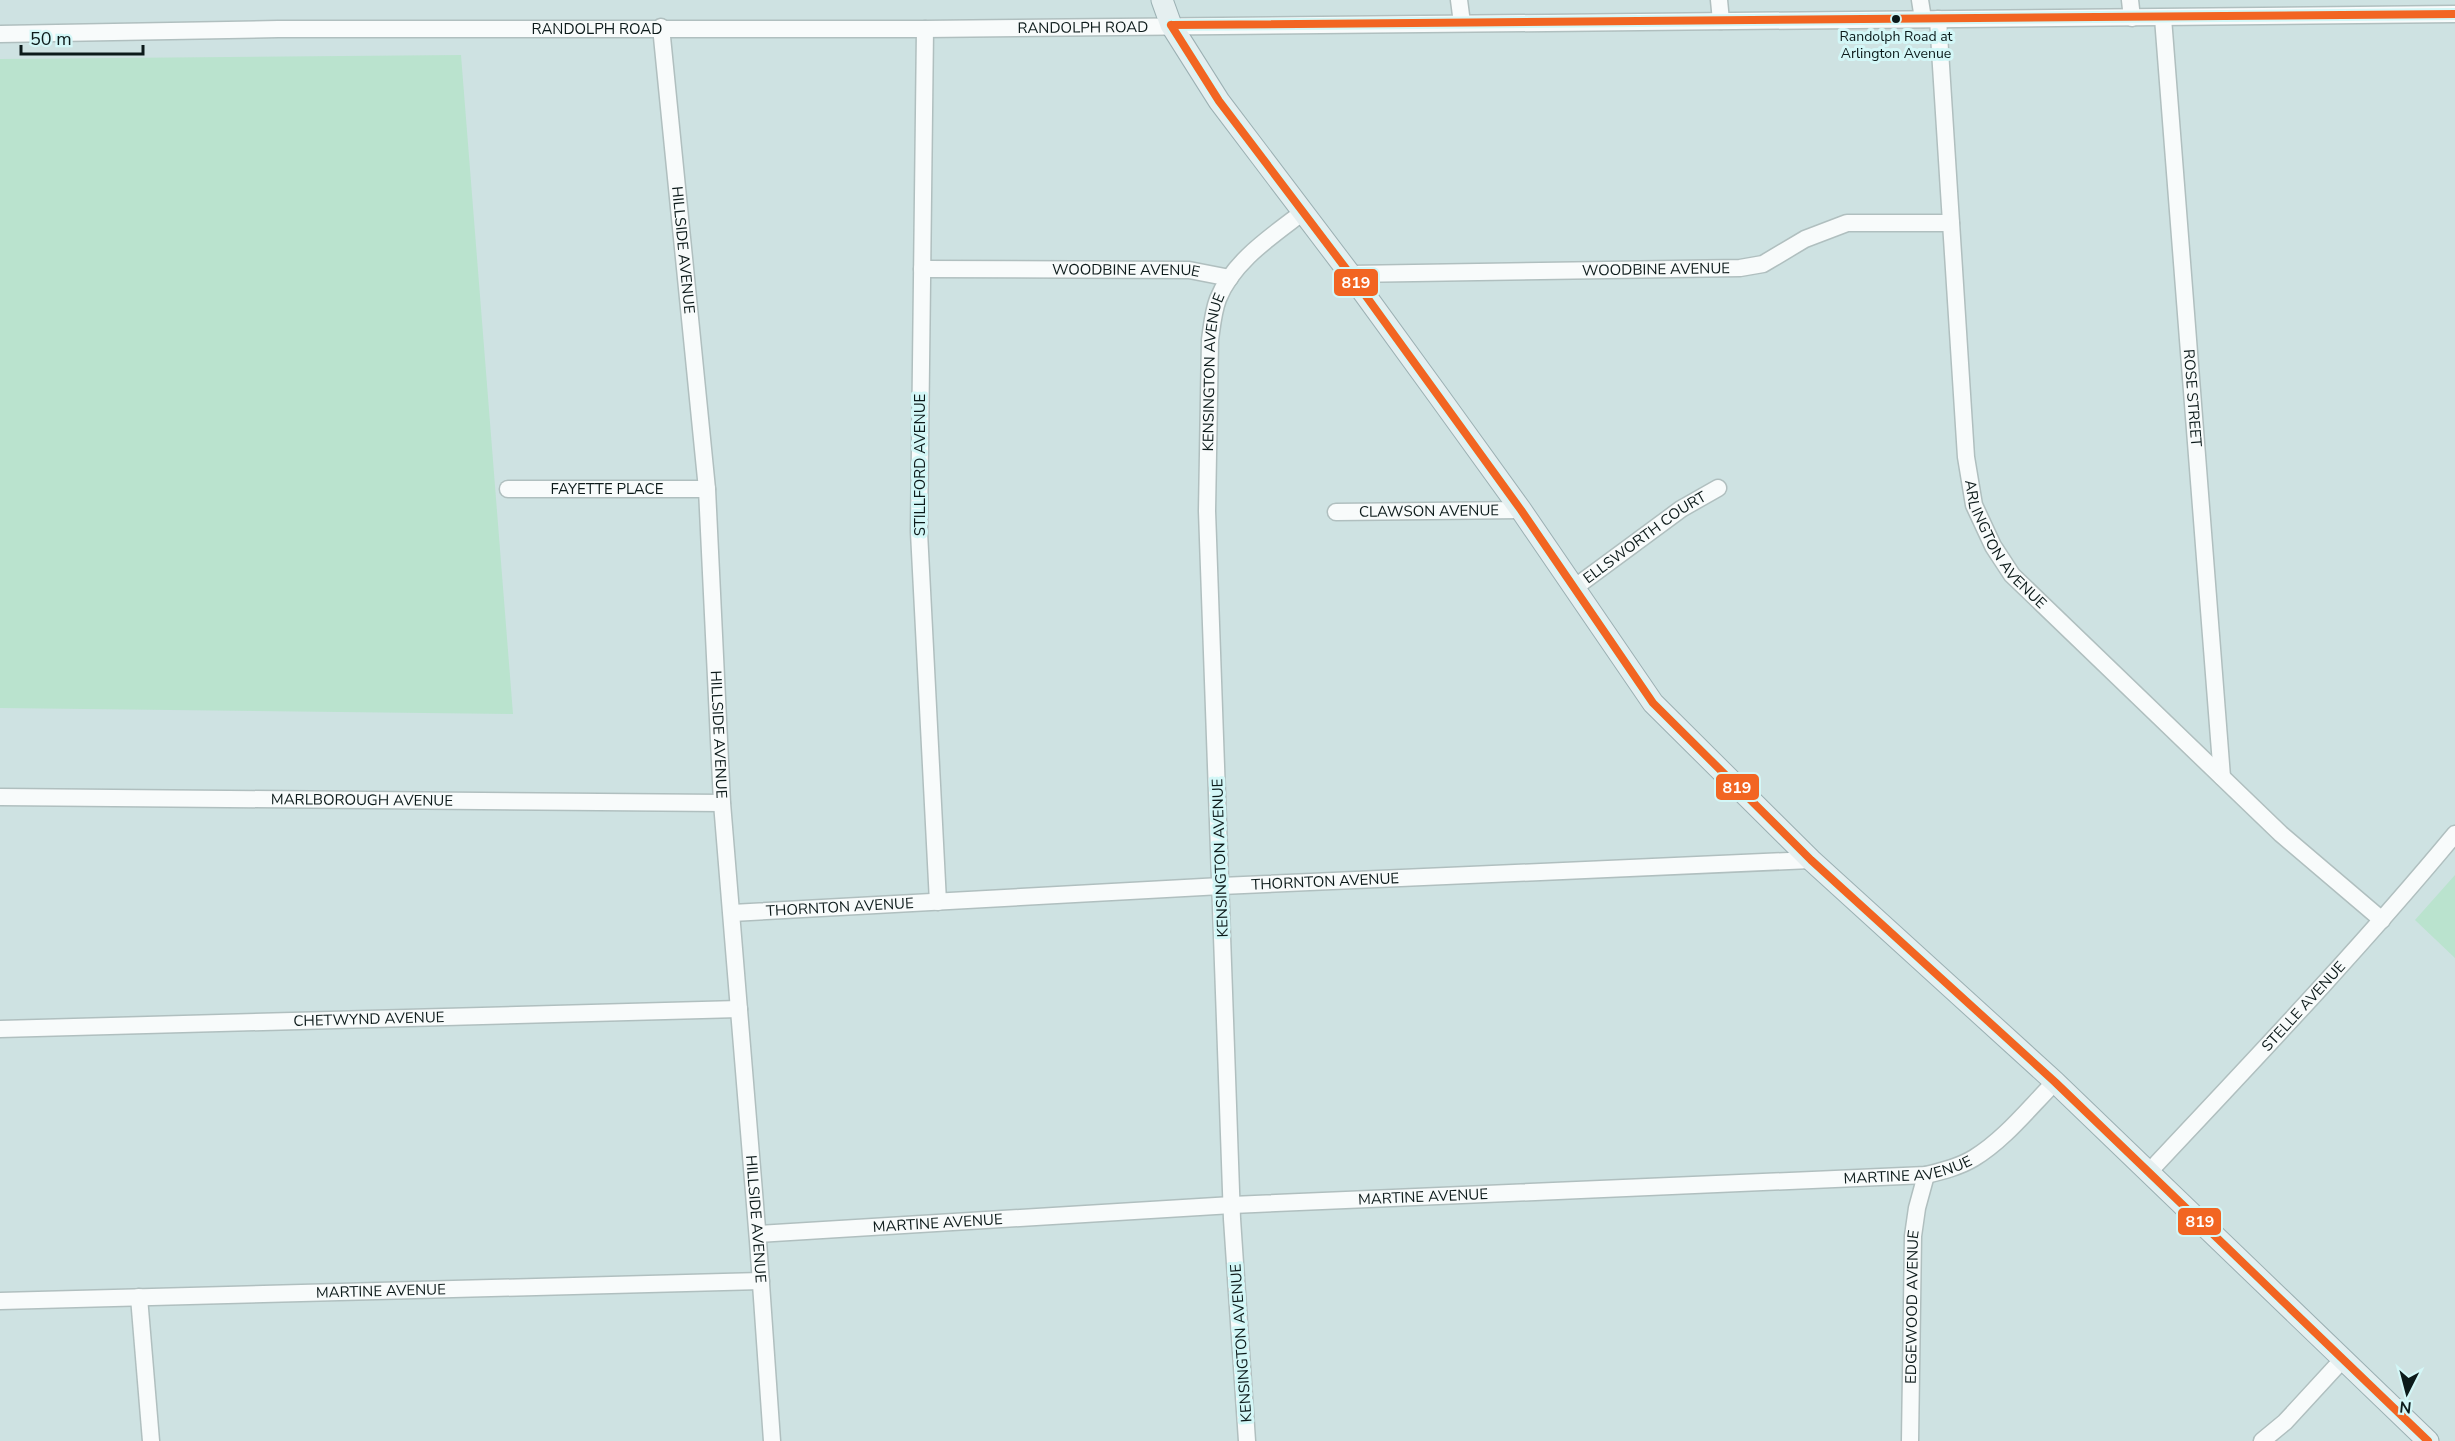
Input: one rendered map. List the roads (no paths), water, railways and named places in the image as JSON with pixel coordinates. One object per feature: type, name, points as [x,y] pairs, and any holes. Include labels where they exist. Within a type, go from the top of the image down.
[{"type":"main road","points":[[1162,0],[1171,25],[1219,101],[1350,273],[1521,510],[1653,703],[1811,860],[2055,1082],[2428,1441]]},
{"type":"street","points":[[1459,0],[1462,22]]},
{"type":"street","points":[[1719,0],[1721,21]]},
{"type":"street","name":"ARLINGTON AVENUE","points":[[1920,0],[1930,19],[1951,223],[1966,457],[1974,505],[1993,546],[2012,575],[2280,834],[2382,920]]},
{"type":"street","points":[[2130,0],[2132,18]]},
{"type":"street","name":"RANDOLPH ROAD","points":[[0,34],[278,29],[661,27],[925,29],[2455,14]]},
{"type":"street","name":"ROSE STREET","points":[[2163,18],[2222,777]]},
{"type":"street","name":"HILLSIDE AVENUE","points":[[661,27],[707,489],[722,803],[758,1234],[771,1441]]},
{"type":"street","name":"STILLFORD AVENUE","points":[[925,29],[919,532],[938,902]]},
{"type":"street","points":[[1230,278],[1263,243],[1303,212]]},
{"type":"street","name":"WOODBINE AVENUE","points":[[1350,273],[1740,268],[1763,264],[1804,239],[1847,223],[1951,223]]},
{"type":"street","name":"WOODBINE AVENUE","points":[[922,269],[1189,270],[1230,278]]},
{"type":"street","name":"KENSINGTON AVENUE","points":[[1230,278],[1219,298],[1210,340],[1207,500],[1232,1205],[1247,1441]]},
{"type":"street","name":"ELLSWORTH COURT","points":[[1574,588],[1681,509],[1718,488]]},
{"type":"street","name":"FAYETTE PLACE","points":[[508,489],[707,489]]},
{"type":"street","name":"CLAWSON AVENUE","points":[[1336,512],[1521,510]]},
{"type":"street","name":"MARLBOROUGH AVENUE","points":[[0,797],[722,803]]},
{"type":"street","name":"STELLE AVENUE","points":[[2148,1173],[2309,1003],[2455,834]]},
{"type":"street","name":"THORNTON AVENUE","points":[[732,913],[1221,886],[1811,860]]},
{"type":"street","name":"CHETWYND AVENUE","points":[[0,1029],[739,1009]]},
{"type":"street","name":"MARTINE AVENUE","points":[[758,1234],[1232,1205],[1926,1175],[1951,1169],[1973,1158],[1997,1140],[2055,1082]]},
{"type":"street","name":"EDGEWOOD AVENUE","points":[[1910,1441],[1913,1236],[1917,1208],[1926,1175]]},
{"type":"street","name":"MARTINE AVENUE","points":[[0,1301],[761,1281]]},
{"type":"street","points":[[139,1297],[151,1441]]},
{"type":"street","points":[[2262,1441],[2285,1422],[2343,1359]]},
{"type":"place","name":"Randolph Road at Arlington Avenue","points":[[1896,19]]}]
